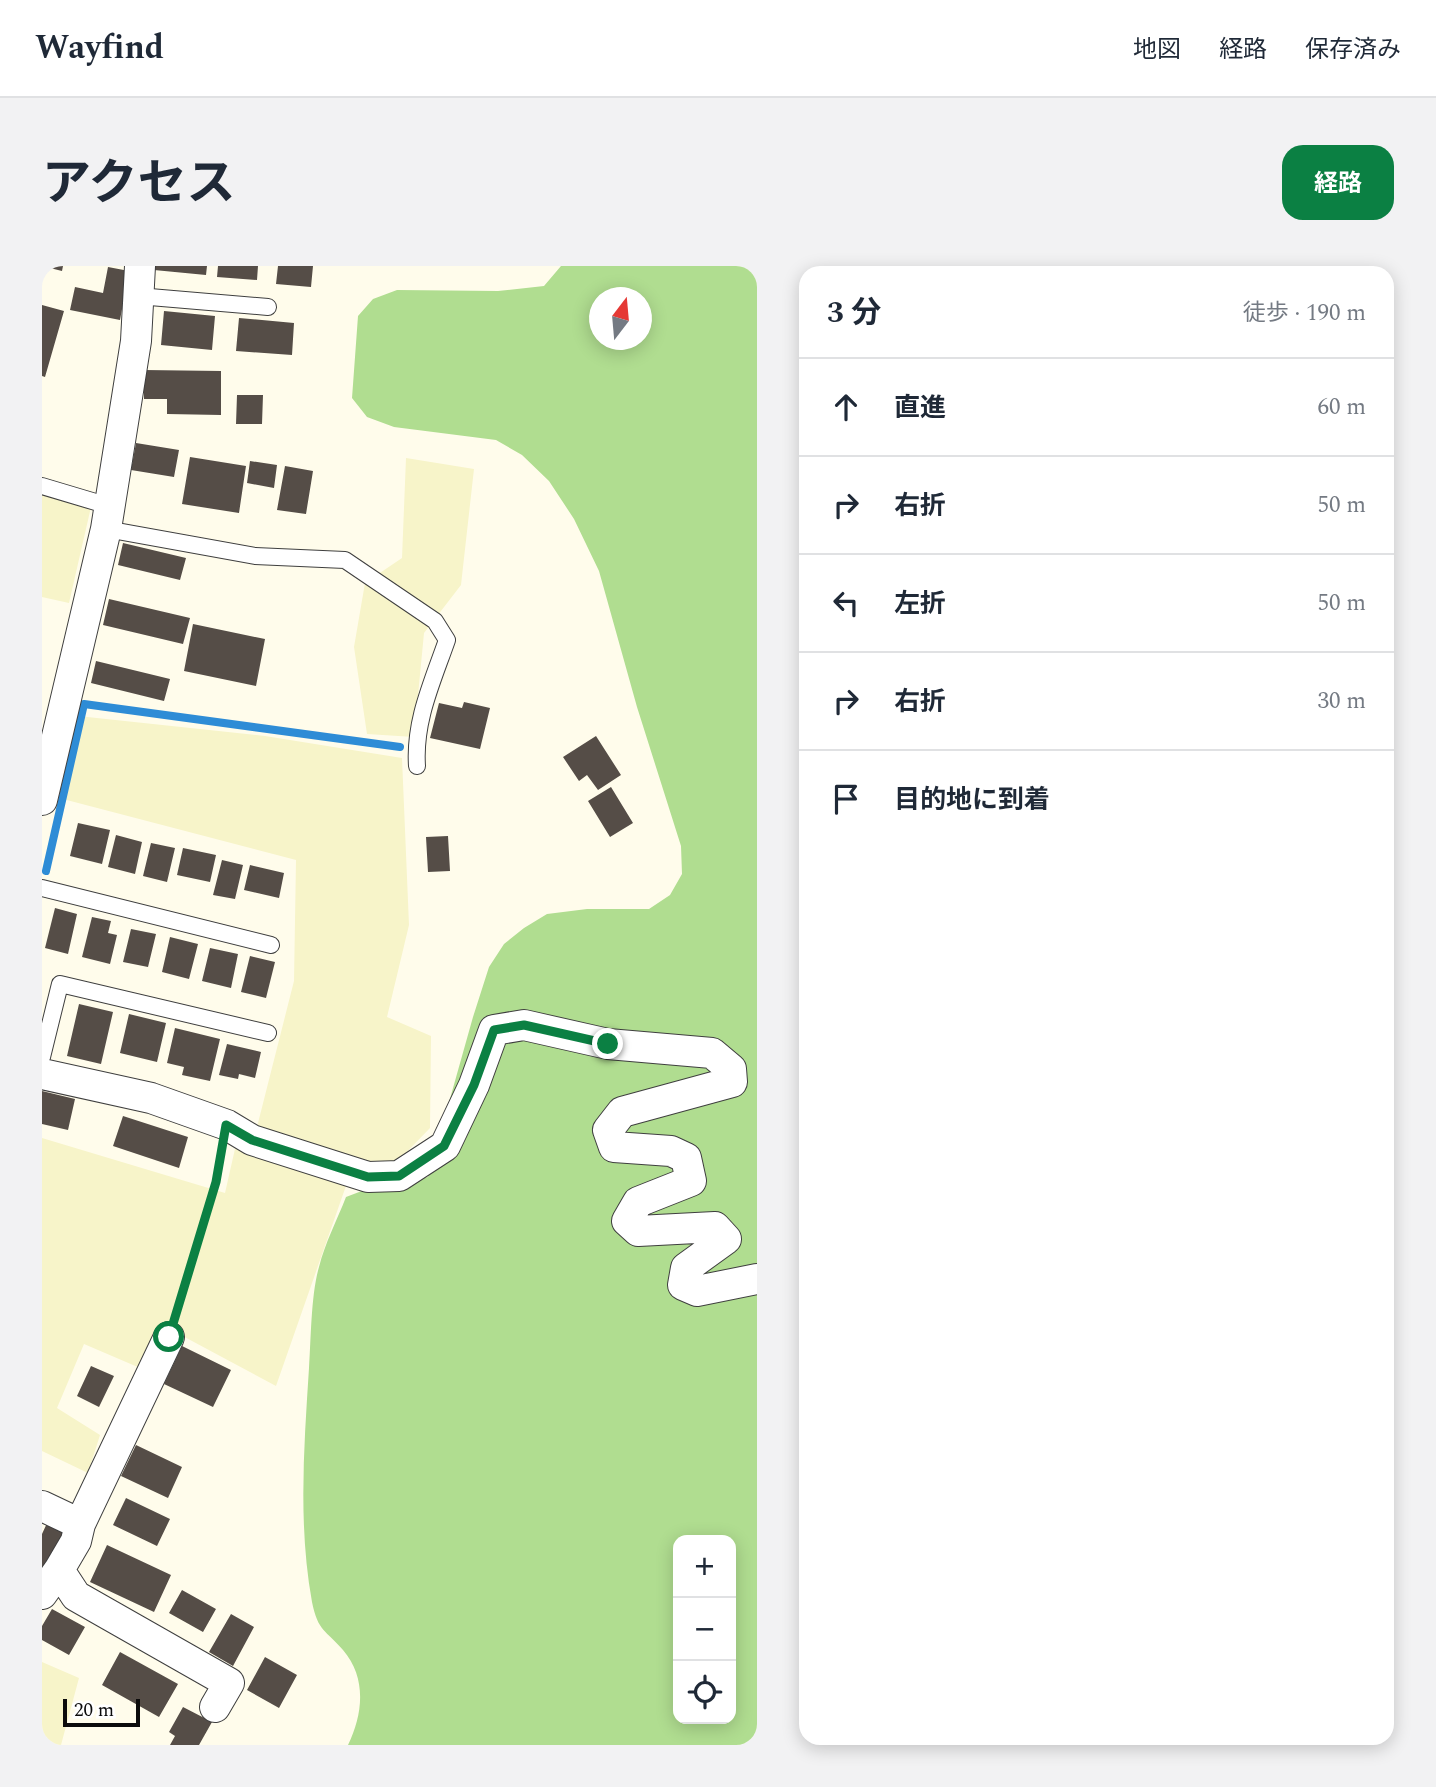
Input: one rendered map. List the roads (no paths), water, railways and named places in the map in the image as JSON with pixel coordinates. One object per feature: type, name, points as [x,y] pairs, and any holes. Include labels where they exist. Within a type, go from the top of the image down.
[{"type":"street","points":[[42,800],[108,517],[136,341],[140,266]]},
{"type":"street","points":[[42,1074],[151,1098],[226,1125],[252,1140],[368,1177],[399,1176],[444,1146],[474,1085],[494,1030],[524,1025],[608,1044],[712,1053],[731,1069],[732,1082],[622,1112],[608,1130],[614,1147],[671,1151],[686,1158],[691,1181],[638,1202],[627,1221],[638,1231],[715,1227],[726,1239],[686,1268],[683,1284],[697,1291],[757,1279]]},
{"type":"street","points":[[42,1594],[76,1541],[80,1524],[169,1337]]},
{"type":"street","points":[[42,1506],[80,1524]]},
{"type":"street","points":[[59,1570],[76,1596],[229,1683],[215,1707]]},
{"type":"lane","points":[[138,296],[268,307]]},
{"type":"lane","points":[[42,486],[108,517],[255,556],[345,560],[435,621],[447,640],[419,721],[416,744],[418,766]]},
{"type":"lane","points":[[42,888],[271,945]]},
{"type":"lane","points":[[42,1057],[60,984],[268,1033]]},
{"type":"waterway","points":[[46,871],[84,704],[400,747]]}]
